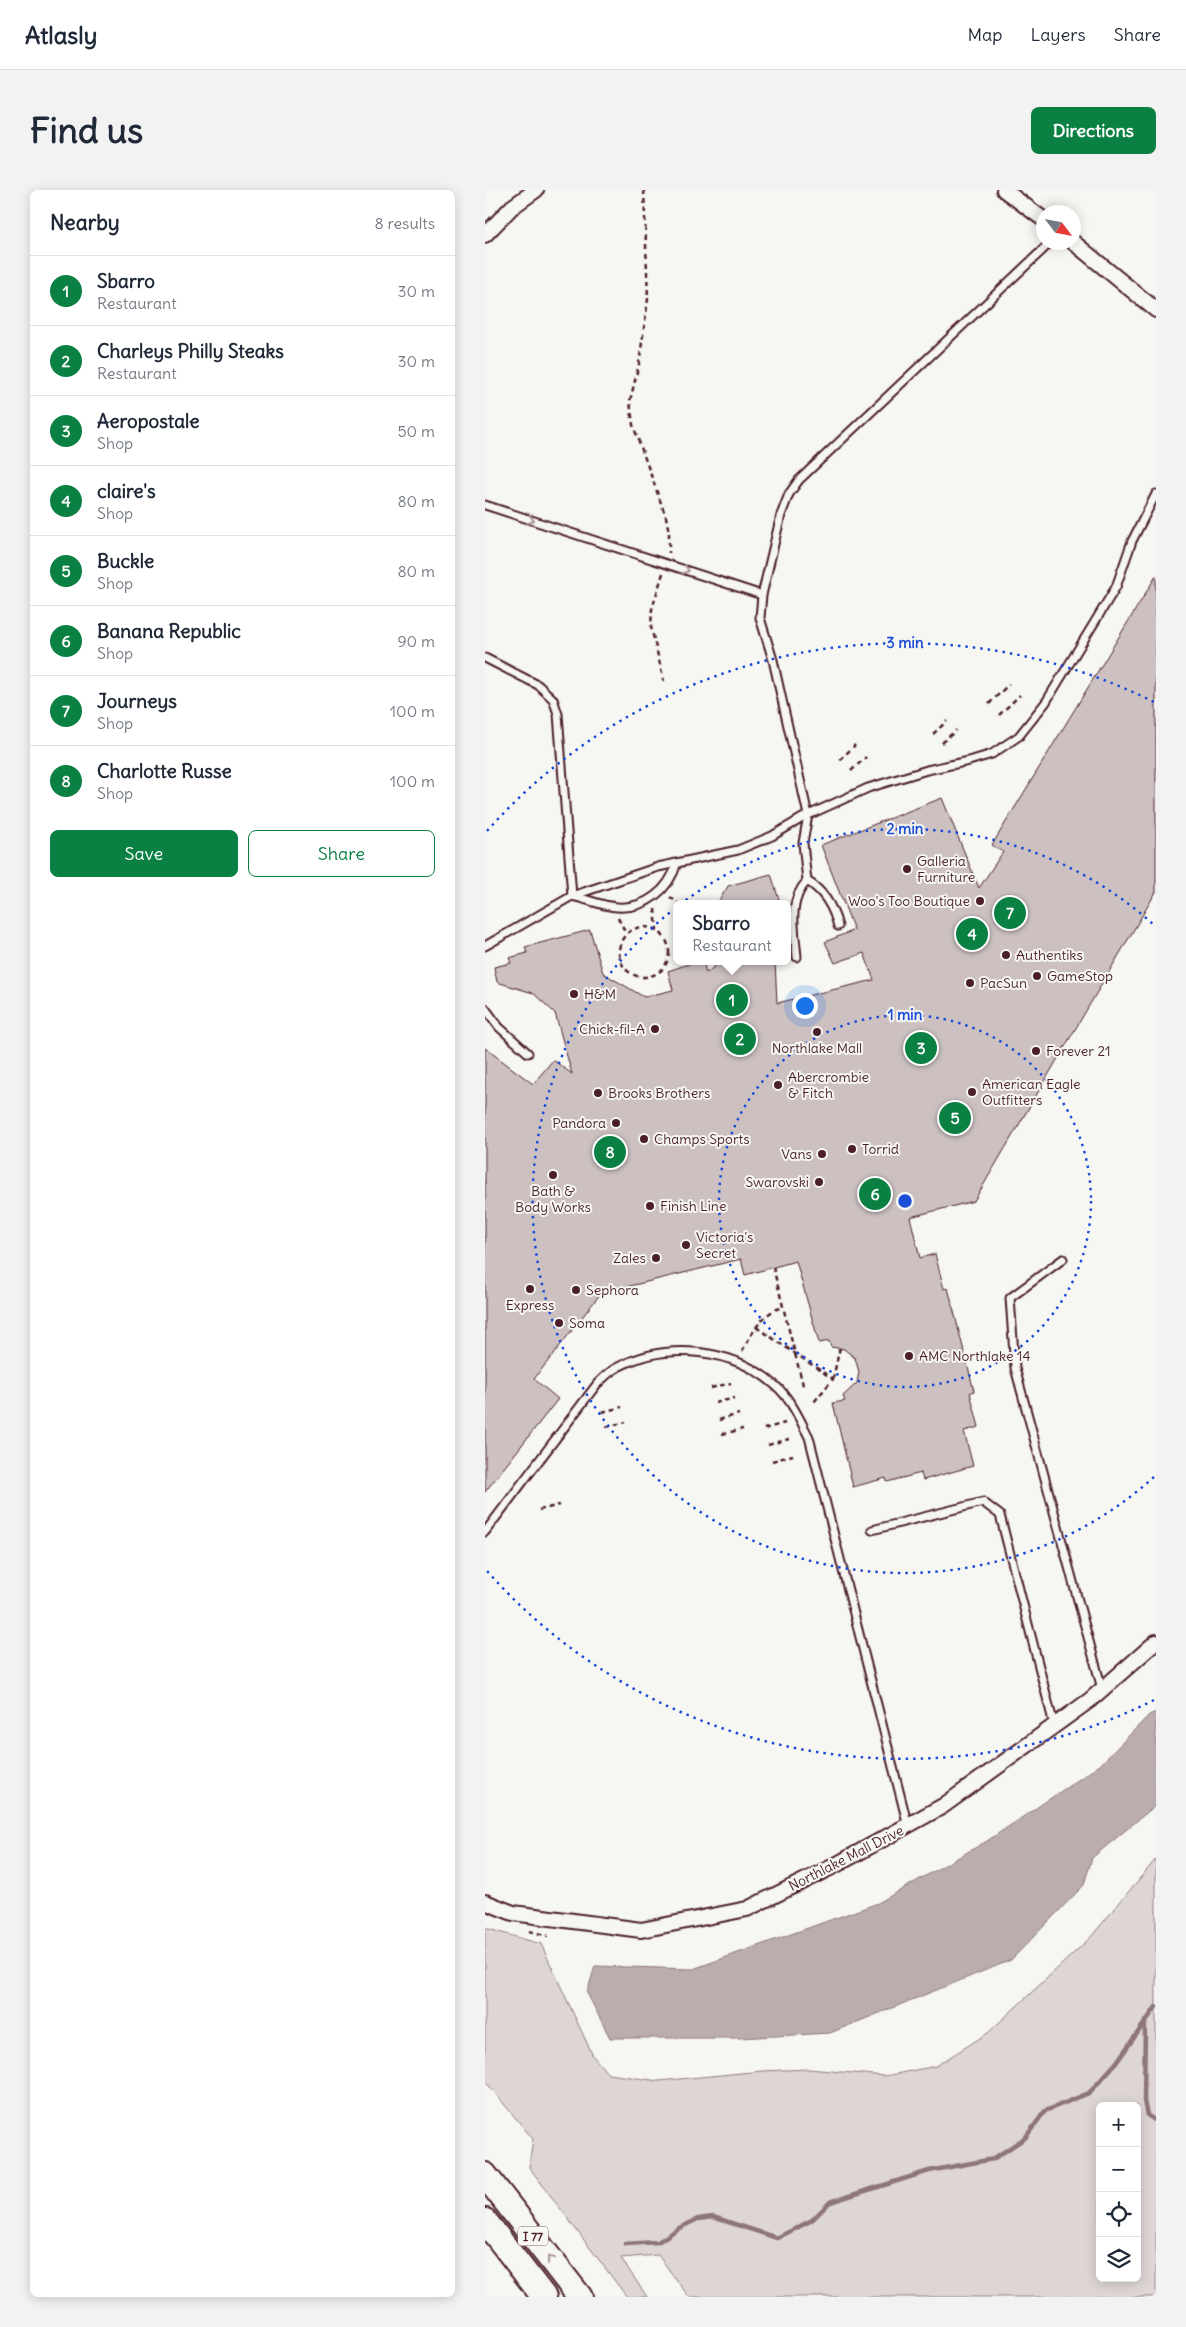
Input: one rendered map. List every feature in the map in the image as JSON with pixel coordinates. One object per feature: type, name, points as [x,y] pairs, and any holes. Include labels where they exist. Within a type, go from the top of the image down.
[{"type":"highway","name":"I 77","points":[[485,2175],[580,2297]]},
{"type":"highway","name":"I 77","points":[[485,2221],[544,2297]]},
{"type":"street","points":[[485,235],[512,207],[536,190]]},
{"type":"street","points":[[1004,190],[1036,214]]},
{"type":"street","points":[[1081,249],[1156,310]]},
{"type":"street","name":"Northlake Mall Drive","points":[[485,1902],[513,1913],[641,1930],[747,1908],[908,1827],[943,1806],[1102,1689],[1156,1642]]},
{"type":"lane","points":[[838,926],[836,916],[823,893],[807,881],[803,843],[808,815],[773,660],[760,618],[762,596],[781,515],[789,494],[799,480],[1043,250]]},
{"type":"lane","points":[[485,946],[572,896],[677,863],[738,850],[772,836],[808,815],[881,783],[992,754],[1019,736],[1046,702],[1116,587],[1132,541],[1156,494]]},
{"type":"lane","points":[[485,505],[762,596]]},
{"type":"lane","points":[[485,658],[538,685],[553,699],[558,714],[572,896]]},
{"type":"lane","points":[[572,896],[617,907],[649,901],[663,891],[673,876],[677,863]]},
{"type":"lane","points":[[797,957],[793,917],[795,901],[799,890],[807,881]]},
{"type":"lane","points":[[485,1008],[499,1027],[528,1053]]},
{"type":"lane","points":[[1063,1259],[1009,1298],[1015,1368],[1102,1689]]},
{"type":"lane","points":[[485,1532],[597,1384],[618,1367],[648,1356],[688,1350],[718,1355],[748,1367],[777,1386],[793,1407],[809,1437],[908,1827]]},
{"type":"lane","points":[[872,1530],[983,1502],[1000,1515],[1054,1725]]},
{"type":"path","points":[[644,190],[649,299],[639,364],[630,401],[633,424],[669,533],[670,549],[652,609],[651,627],[664,682]]},
{"type":"path","points":[[989,704],[1009,684]]},
{"type":"path","points":[[999,715],[1020,695]]},
{"type":"path","points":[[933,734],[947,721]]},
{"type":"path","points":[[942,743],[956,730]]},
{"type":"path","points":[[840,760],[855,746]]},
{"type":"path","points":[[851,772],[866,757]]},
{"type":"path","points":[[670,897],[674,900]]},
{"type":"path","points":[[655,908],[657,930],[667,942],[668,958],[660,971],[645,977],[628,972],[619,958],[618,949],[626,933],[642,926],[657,930]]},
{"type":"path","points":[[617,917],[626,933]]},
{"type":"path","points":[[773,1267],[804,1389]]},
{"type":"path","points":[[742,1351],[757,1327],[770,1313],[783,1307]]},
{"type":"path","points":[[757,1327],[833,1379]]},
{"type":"path","points":[[814,1402],[833,1379],[840,1347]]},
{"type":"path","points":[[711,1388],[731,1383]]},
{"type":"path","points":[[715,1403],[735,1398]]},
{"type":"path","points":[[603,1412],[622,1407]]},
{"type":"path","points":[[719,1420],[739,1414]]},
{"type":"path","points":[[606,1427],[626,1422]]},
{"type":"path","points":[[764,1429],[785,1423]]},
{"type":"path","points":[[722,1434],[743,1429]]},
{"type":"path","points":[[768,1445],[789,1440]]},
{"type":"path","points":[[772,1461],[793,1455]]},
{"type":"path","points":[[539,1510],[560,1505]]},
{"type":"shaded area","points":[[1156,1712],[1156,1805],[1092,1858],[1084,1885],[1011,1960],[830,2033],[739,2038],[610,2038],[587,1993],[595,1966],[693,1969],[878,1903],[987,1841],[1100,1765],[1149,1715]]},
{"type":"shaded area","points":[[1156,1859],[1156,2297],[689,2297],[658,2255],[621,2258],[647,2297],[627,2297],[529,2167],[533,2139],[485,2081],[485,1928],[541,1944],[593,2056],[608,2074],[659,2081],[762,2071],[809,2069],[885,2076],[936,2066],[988,2033],[1090,1938]]},
{"type":"building","name":"Northlake Mall","points":[[1156,576],[1156,892],[974,1201],[910,1217],[920,1258],[935,1254],[944,1289],[948,1288],[974,1391],[970,1393],[979,1427],[964,1431],[973,1466],[923,1480],[921,1473],[887,1482],[886,1478],[853,1487],[833,1403],[845,1401],[843,1396],[857,1383],[859,1372],[855,1358],[844,1349],[831,1347],[829,1341],[819,1343],[796,1261],[745,1275],[741,1259],[601,1293],[534,1379],[558,1399],[485,1492],[485,1048],[533,1084],[553,1060],[572,1074],[555,1013],[533,993],[497,982],[494,967],[511,963],[509,958],[527,953],[525,947],[590,930],[603,973],[644,997],[673,990],[668,971],[685,965],[704,965],[706,973],[717,965],[775,965],[777,1003],[874,980],[864,953],[835,963],[825,942],[854,930],[821,845],[942,798],[979,888],[1003,852],[992,845]]},
{"type":"building","points":[[771,874],[779,900],[719,900],[728,886]]},
{"type":"waterway","points":[[625,2244],[658,2242],[679,2228],[698,2219],[713,2217],[777,2238],[812,2220],[830,2202],[929,2171],[993,2159],[1025,2138],[1045,2111],[1089,2093],[1116,2063],[1156,2007]]},
{"type":"waterway","points":[[1145,2022],[1144,2101],[1147,2115],[1156,2121]]},
{"type":"place","name":"Galleria Furniture","points":[[907,869]]},
{"type":"place","name":"Woo's Too Boutique","points":[[980,901]]},
{"type":"place","name":"Journeys","points":[[1010,913]]},
{"type":"place","name":"claire's","points":[[972,934]]},
{"type":"place","name":"Authentiks","points":[[1006,955]]},
{"type":"place","name":"GameStop","points":[[1037,976]]},
{"type":"place","name":"PacSun","points":[[970,983]]},
{"type":"place","name":"H&M","points":[[574,994]]},
{"type":"place","name":"Sbarro","points":[[732,1000]]},
{"type":"place","name":"Chick-fil-A","points":[[655,1029]]},
{"type":"place","name":"Northlake Mall","points":[[817,1032]]},
{"type":"place","name":"Charleys Philly Steaks","points":[[740,1039]]},
{"type":"place","name":"Aeropostale","points":[[921,1048]]},
{"type":"place","name":"Forever 21","points":[[1036,1051]]},
{"type":"place","name":"Abercrombie & Fitch","points":[[778,1085]]},
{"type":"place","name":"American Eagle Outfitters","points":[[972,1092]]},
{"type":"place","name":"Brooks Brothers","points":[[598,1093]]},
{"type":"place","name":"Buckle","points":[[955,1118]]},
{"type":"place","name":"Pandora","points":[[616,1123]]},
{"type":"place","name":"Champs Sports","points":[[644,1139]]},
{"type":"place","name":"Torrid","points":[[852,1149]]},
{"type":"place","name":"Charlotte Russe","points":[[610,1152]]},
{"type":"place","name":"Vans","points":[[822,1154]]},
{"type":"place","name":"Bath & Body Works","points":[[553,1175]]},
{"type":"place","name":"Swarovski","points":[[819,1182]]},
{"type":"place","name":"Banana Republic","points":[[875,1194]]},
{"type":"place","name":"Finish Line","points":[[650,1206]]},
{"type":"place","name":"Victoria's Secret","points":[[686,1245]]},
{"type":"place","name":"Zales","points":[[656,1258]]},
{"type":"place","name":"Express","points":[[530,1289]]},
{"type":"place","name":"Sephora","points":[[576,1290]]},
{"type":"place","name":"Soma","points":[[559,1323]]},
{"type":"place","name":"AMC Northlake 14","points":[[909,1356]]}]
